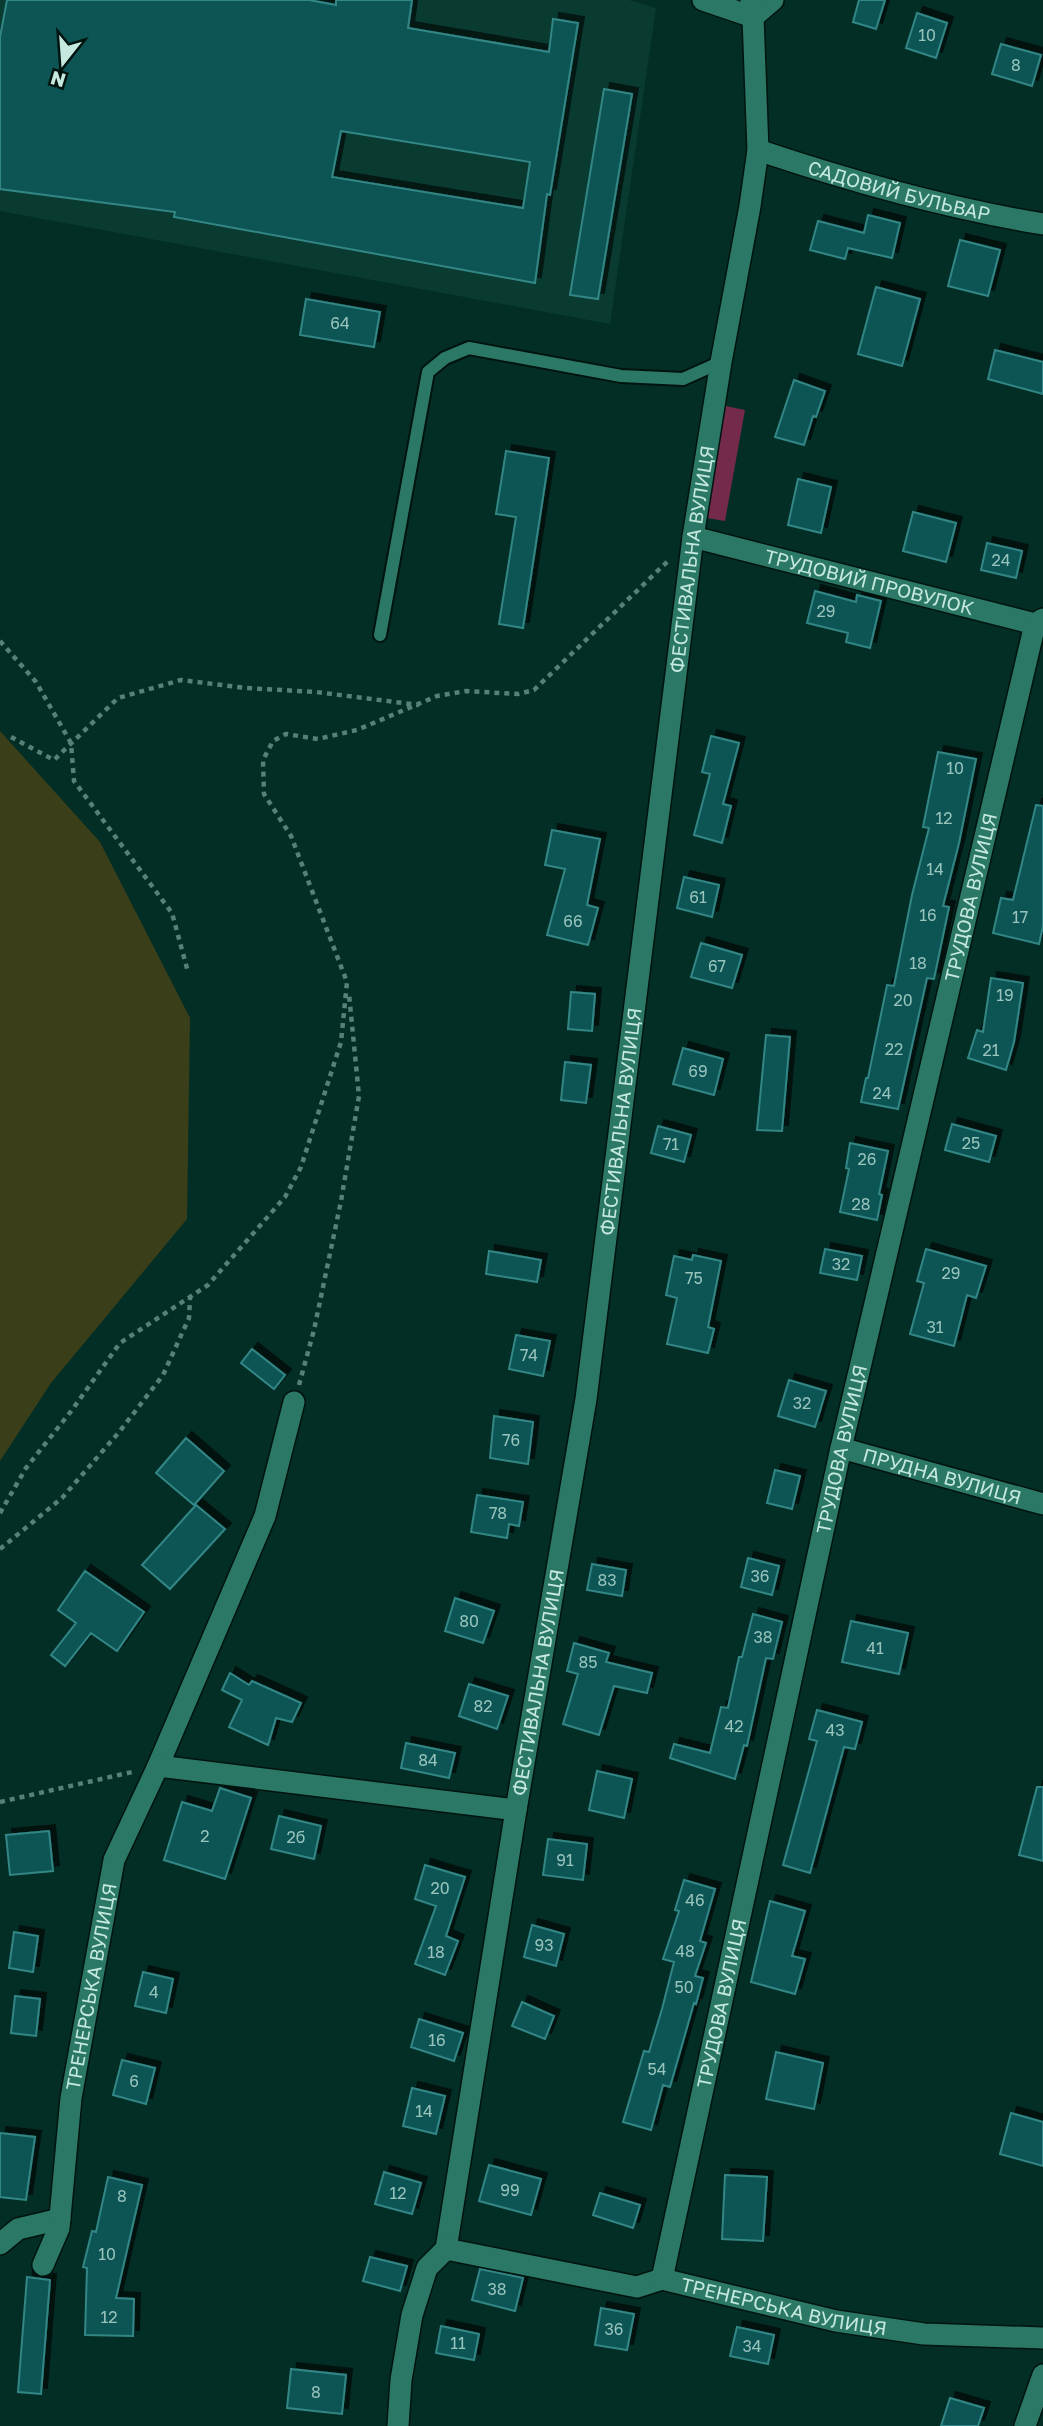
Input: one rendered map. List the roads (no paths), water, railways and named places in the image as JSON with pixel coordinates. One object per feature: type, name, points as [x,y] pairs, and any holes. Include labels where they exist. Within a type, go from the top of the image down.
[{"type":"street","points":[[703,0],[752,8],[773,0]]},
{"type":"street","name":"ФЕСТИВАЛЬНА ВУЛИЦЯ","points":[[446,2249],[516,1810],[586,1399],[693,537],[758,150],[752,8]]},
{"type":"street","name":"САДОВИЙ БУЛЬВАР","points":[[758,150],[810,167],[990,215],[1043,224]]},
{"type":"street","name":"ТРУДОВИЙ ПРОВУЛОК","points":[[693,537],[1039,621]]},
{"type":"street","name":"ТРУДОВА ВУЛИЦЯ","points":[[662,2279],[841,1448],[1039,621]]},
{"type":"street","name":"ТРЕНЕРСЬКА ВУЛИЦЯ","points":[[43,2265],[59,2228],[71,2098],[114,1860],[158,1766],[265,1516],[295,1402]]},
{"type":"street","name":"ПРУДНА ВУЛИЦЯ","points":[[841,1448],[1043,1504]]},
{"type":"street","points":[[158,1766],[516,1810]]},
{"type":"street","points":[[0,2244],[18,2229],[60,2219]]},
{"type":"street","points":[[398,2426],[401,2380],[412,2315],[427,2268],[446,2249]]},
{"type":"street","name":"ТРЕНЕРСЬКА ВУЛИЦЯ","points":[[446,2249],[637,2287],[662,2279],[836,2321],[924,2334],[1043,2338]]},
{"type":"street","points":[[1025,2426],[1043,2375]]},
{"type":"lane","points":[[380,635],[428,372],[445,358],[469,348],[621,376],[683,379],[721,362]]}]
